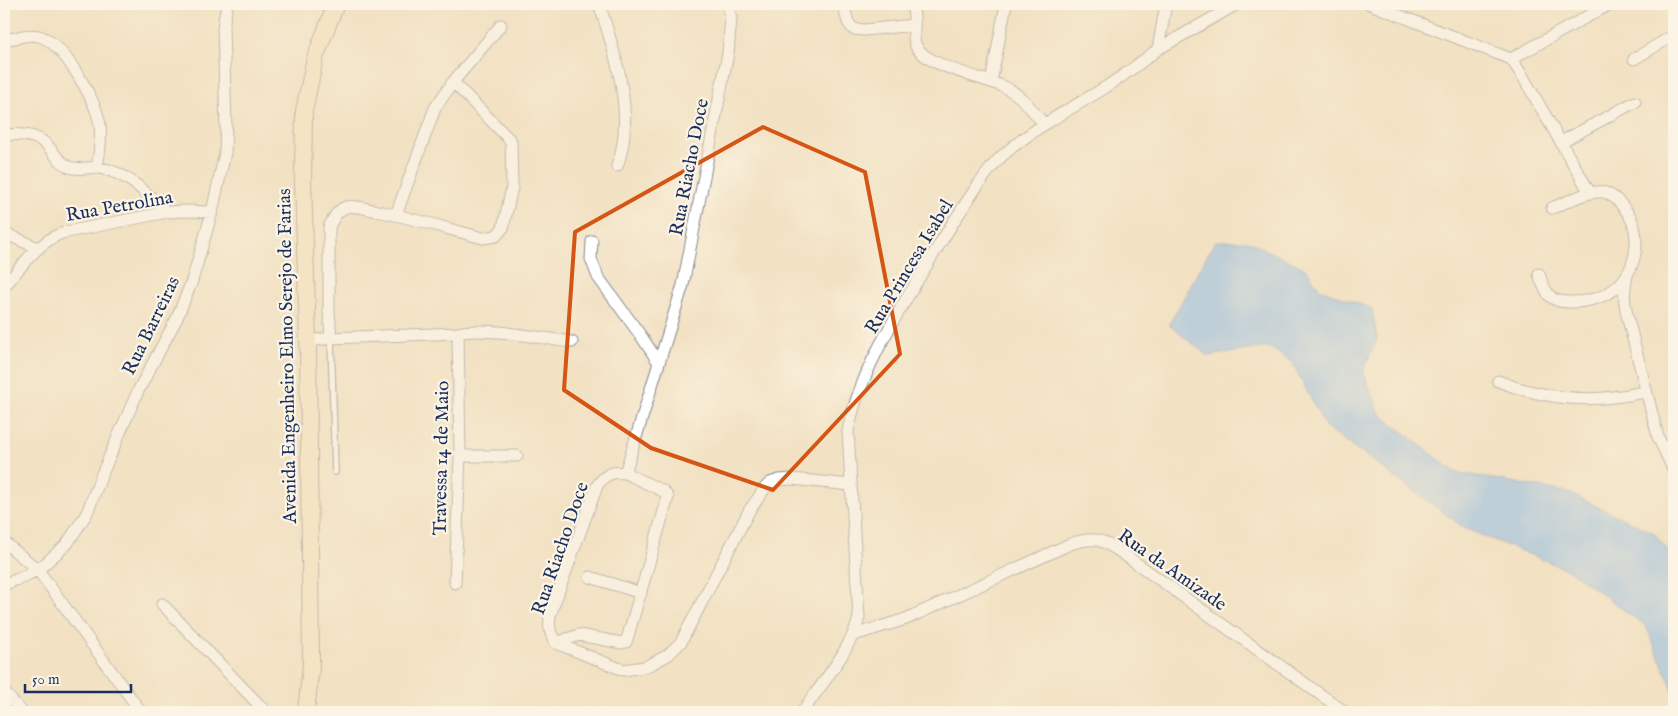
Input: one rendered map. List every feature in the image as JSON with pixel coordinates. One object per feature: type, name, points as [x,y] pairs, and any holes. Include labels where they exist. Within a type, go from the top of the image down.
[{"type":"main road","name":"Avenida Engenheiro Elmo Serejo de Farias","points":[[306,712],[311,666],[308,340],[303,181],[304,111],[315,58],[336,4]]},
{"type":"street","name":"Rua Barreiras","points":[[4,585],[38,570],[67,544],[87,513],[105,466],[138,391],[184,301],[192,281],[212,212],[225,153],[223,28],[227,4]]},
{"type":"street","points":[[599,4],[612,42],[623,105],[623,147],[617,166]]},
{"type":"street","name":"Rua Riacho Doce","points":[[728,4],[731,18],[728,52],[683,285],[626,473],[615,472],[602,478],[592,497],[550,615],[550,635],[556,642],[623,670],[645,667],[668,655],[681,642],[749,511],[764,488],[770,483],[779,480],[792,479],[851,485]]},
{"type":"street","points":[[842,4],[848,22],[853,29],[864,30],[914,25]]},
{"type":"street","points":[[912,4],[915,45],[920,51],[950,68],[1002,86],[1013,92],[1025,102],[1044,124]]},
{"type":"street","points":[[991,82],[1006,4]]},
{"type":"street","points":[[1158,49],[1166,4]]},
{"type":"street","name":"Rua Princesa Isabel","points":[[854,635],[859,618],[859,608],[848,431],[852,408],[893,321],[955,218],[989,170],[1001,157],[1044,124],[1108,86],[1158,49],[1237,4]]},
{"type":"street","points":[[1370,4],[1511,59],[1590,193]]},
{"type":"street","points":[[1511,59],[1610,4]]},
{"type":"street","points":[[396,215],[434,108],[453,82],[501,25]]},
{"type":"street","points":[[1634,59],[1674,35]]},
{"type":"street","points":[[4,40],[21,36],[42,37],[54,45],[69,62],[89,96],[100,123],[101,140],[97,168]]},
{"type":"street","points":[[331,338],[329,311],[329,227],[334,216],[346,207],[355,206],[396,215],[483,238],[496,236],[503,228],[512,187],[511,142],[453,82]]},
{"type":"street","points":[[1561,142],[1635,102]]},
{"type":"street","points":[[4,135],[28,135],[39,139],[67,166],[76,169],[97,168],[111,171],[126,178],[138,186],[167,212]]},
{"type":"street","points":[[1552,208],[1590,193],[1603,192],[1614,198],[1630,214],[1637,236],[1637,245],[1627,274],[1624,301],[1658,437],[1674,470]]},
{"type":"street","name":"Rua Petrolina","points":[[4,287],[38,248],[52,236],[62,232],[167,212],[212,212]]},
{"type":"street","points":[[4,233],[38,248]]},
{"type":"street","points":[[592,241],[591,259],[598,277],[659,363]]},
{"type":"street","points":[[1539,274],[1545,292],[1552,299],[1571,302],[1600,297],[1614,289],[1627,274]]},
{"type":"street","points":[[308,340],[494,332],[572,342]]},
{"type":"street","name":"Travessa 14 de Maio","points":[[455,584],[460,456],[458,333]]},
{"type":"street","points":[[1498,381],[1514,387],[1561,396],[1604,398],[1646,392]]},
{"type":"street","points":[[460,456],[517,456]]},
{"type":"street","points":[[556,642],[579,635],[622,643],[626,642],[668,497],[663,491],[626,473]]},
{"type":"street","name":"Rua da Amizade","points":[[854,635],[906,619],[1068,545],[1094,538],[1108,544],[1132,560],[1345,712]]},
{"type":"street","points":[[4,542],[38,570],[141,712]]},
{"type":"street","points":[[590,577],[641,593]]},
{"type":"street","points":[[162,604],[266,712]]},
{"type":"street","points":[[802,712],[854,635]]},
{"type":"street","points":[[4,692],[22,712]]},
{"type":"lane","points":[[331,338],[335,472]]},
{"type":"highlighted area","points":[[763,127],[865,172],[900,354],[773,490],[651,448],[564,390],[575,232]]},
{"type":"water","points":[[1215,241],[1248,241],[1306,269],[1320,289],[1372,309],[1377,339],[1363,371],[1380,414],[1455,472],[1566,492],[1654,533],[1674,558],[1674,699],[1672,687],[1646,626],[1569,570],[1466,529],[1325,426],[1292,362],[1269,347],[1208,356],[1169,325]]}]
